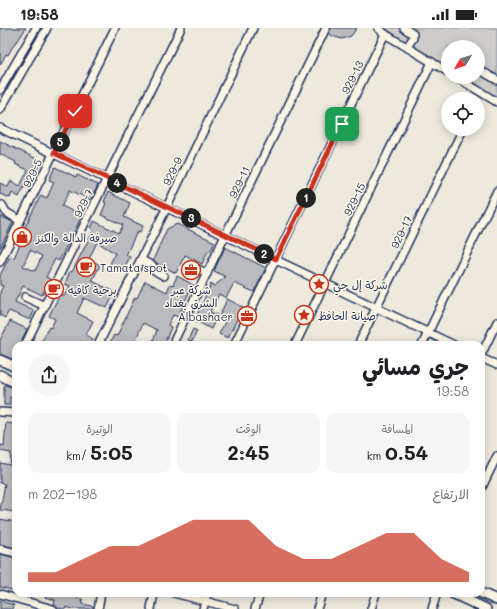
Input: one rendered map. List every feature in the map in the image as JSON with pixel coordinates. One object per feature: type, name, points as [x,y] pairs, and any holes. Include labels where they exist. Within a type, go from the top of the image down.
[{"type":"main road","points":[[0,360],[12,364]]},
{"type":"main road","points":[[0,375],[12,380]]},
{"type":"main road","points":[[485,594],[497,600]]},
{"type":"main road","points":[[460,597],[486,609]]},
{"type":"street","points":[[0,90],[36,28]]},
{"type":"street","points":[[0,110],[47,28]]},
{"type":"street","name":"929-5","points":[[0,262],[115,28]]},
{"type":"street","name":"929-7","points":[[27,341],[181,28]]},
{"type":"street","name":"929-9","points":[[100,341],[167,207],[253,28]]},
{"type":"street","name":"929-11","points":[[174,341],[326,28]]},
{"type":"street","points":[[378,28],[385,34],[441,68]]},
{"type":"street","points":[[404,28],[413,34],[413,38],[407,47]]},
{"type":"street","name":"929-13","points":[[236,341],[385,34]]},
{"type":"street","name":"929-15","points":[[297,341],[432,62]]},
{"type":"street","points":[[485,73],[497,80]]},
{"type":"street","points":[[467,84],[480,92]]},
{"type":"street","points":[[485,95],[497,102]]},
{"type":"street","points":[[0,128],[108,178],[446,341]]},
{"type":"street","name":"929-17","points":[[360,341],[460,136]]},
{"type":"street","points":[[424,341],[497,191]]},
{"type":"street","points":[[2,205],[6,212],[20,221]]},
{"type":"street","points":[[141,260],[153,266],[154,270],[164,276]]},
{"type":"street","points":[[188,268],[196,268],[206,274]]},
{"type":"street","points":[[25,297],[44,306]]},
{"type":"street","points":[[485,348],[497,322]]},
{"type":"street","points":[[485,358],[497,365]]},
{"type":"street","points":[[0,412],[12,413]]},
{"type":"street","points":[[485,482],[497,456]]},
{"type":"street","points":[[0,549],[12,552]]},
{"type":"street","points":[[0,594],[53,609]]},
{"type":"street","points":[[98,609],[100,597]]},
{"type":"street","points":[[151,609],[153,597]]},
{"type":"street","points":[[190,597],[235,609]]},
{"type":"street","points":[[204,609],[206,597]]},
{"type":"street","points":[[255,609],[259,597]]},
{"type":"street","points":[[317,609],[321,597]]},
{"type":"street","points":[[370,609],[374,597]]},
{"type":"street","points":[[432,609],[436,597]]},
{"type":"shaded area","points":[[385,28],[497,28],[497,103],[485,95],[485,92],[480,92],[467,84],[485,84],[485,40],[441,40],[441,67]]},
{"type":"building","points":[[0,28],[26,28],[8,55],[6,54],[0,65]]},
{"type":"building","points":[[331,28],[357,28],[351,36],[342,39],[332,36],[329,33]]},
{"type":"building","points":[[0,141],[41,161],[35,174],[34,173],[27,186],[24,187],[19,197],[12,193],[10,198],[0,194],[0,183],[8,187],[11,181],[20,186],[28,170],[15,164],[16,162],[0,154]]},
{"type":"building","points":[[55,167],[98,185],[91,200],[70,190],[62,206],[82,216],[59,261],[55,259],[46,277],[50,279],[42,295],[23,286],[15,302],[34,311],[30,320],[9,311],[5,318],[0,315],[0,292],[3,286],[0,285],[0,275],[10,256],[14,258],[20,244],[17,243],[41,195],[47,198],[54,182],[49,180]],"holes":[[[30,250],[42,256],[35,271],[23,266]]]},
{"type":"building","points":[[108,192],[130,203],[124,217],[143,226],[140,232],[138,231],[126,255],[130,257],[123,270],[110,264],[115,253],[97,242],[89,259],[100,265],[92,281],[115,292],[107,308],[84,298],[77,313],[93,321],[86,335],[93,339],[92,341],[42,341],[55,319],[49,316],[60,294],[64,296],[70,286],[65,284],[70,271],[72,272],[92,233],[93,229],[91,228],[94,221],[119,233],[123,225],[101,215],[106,203],[104,202]]},
{"type":"building","points":[[0,216],[13,222],[0,248]]},
{"type":"building","points":[[177,224],[215,242],[210,252],[208,251],[202,264],[185,255],[176,273],[153,260],[167,229]]},
{"type":"building","points":[[225,247],[266,268],[254,292],[234,283],[226,298],[219,294],[210,312],[218,315],[211,329],[196,321],[199,316],[197,315],[211,284],[214,286],[226,277],[214,271]]},
{"type":"building","points":[[177,276],[195,286],[192,293],[189,292],[178,317],[173,315],[168,325],[171,327],[166,341],[153,341],[157,330],[143,323],[135,341],[111,341],[114,335],[117,336],[135,297],[137,298],[145,281],[167,292],[170,284],[173,285]]},
{"type":"building","points":[[227,299],[243,307],[228,338],[219,334],[226,320],[219,317]]},
{"type":"building","points":[[10,321],[27,329],[22,341],[12,341],[12,359],[0,354],[0,340]]},
{"type":"building","points":[[193,329],[197,331],[192,341],[188,340]]},
{"type":"building","points":[[6,385],[12,387],[10,405],[4,405],[4,386]]},
{"type":"building","points":[[6,423],[12,424],[12,512],[0,510],[5,484],[0,483],[0,463],[10,465],[11,453],[0,451],[0,445],[4,446]]},
{"type":"building","points":[[0,519],[12,521],[12,547],[0,544]]},
{"type":"building","points":[[0,554],[12,557],[12,590],[0,587]]},
{"type":"building","points":[[45,597],[77,597],[83,599],[82,604],[93,606],[93,609],[73,609],[66,607],[66,609],[58,608],[54,604],[55,600]]},
{"type":"building","points":[[0,601],[14,605],[13,609],[0,609]]},
{"type":"place","name":"صيرفة الدالة والكنز","points":[[22,237]]},
{"type":"place","name":"Tamata spot","points":[[86,267]]},
{"type":"place","name":"شركة عبر الشرق بغداد","points":[[191,270]]},
{"type":"place","name":"شركة إل جي","points":[[319,284]]},
{"type":"place","name":"برحية كافيه","points":[[54,289]]},
{"type":"place","name":"صيانة الحافظ","points":[[304,315]]},
{"type":"place","name":"Albashaer","points":[[247,316]]},
{"type":"route","points":[[75,111],[54,153],[276,259],[342,124]]}]
